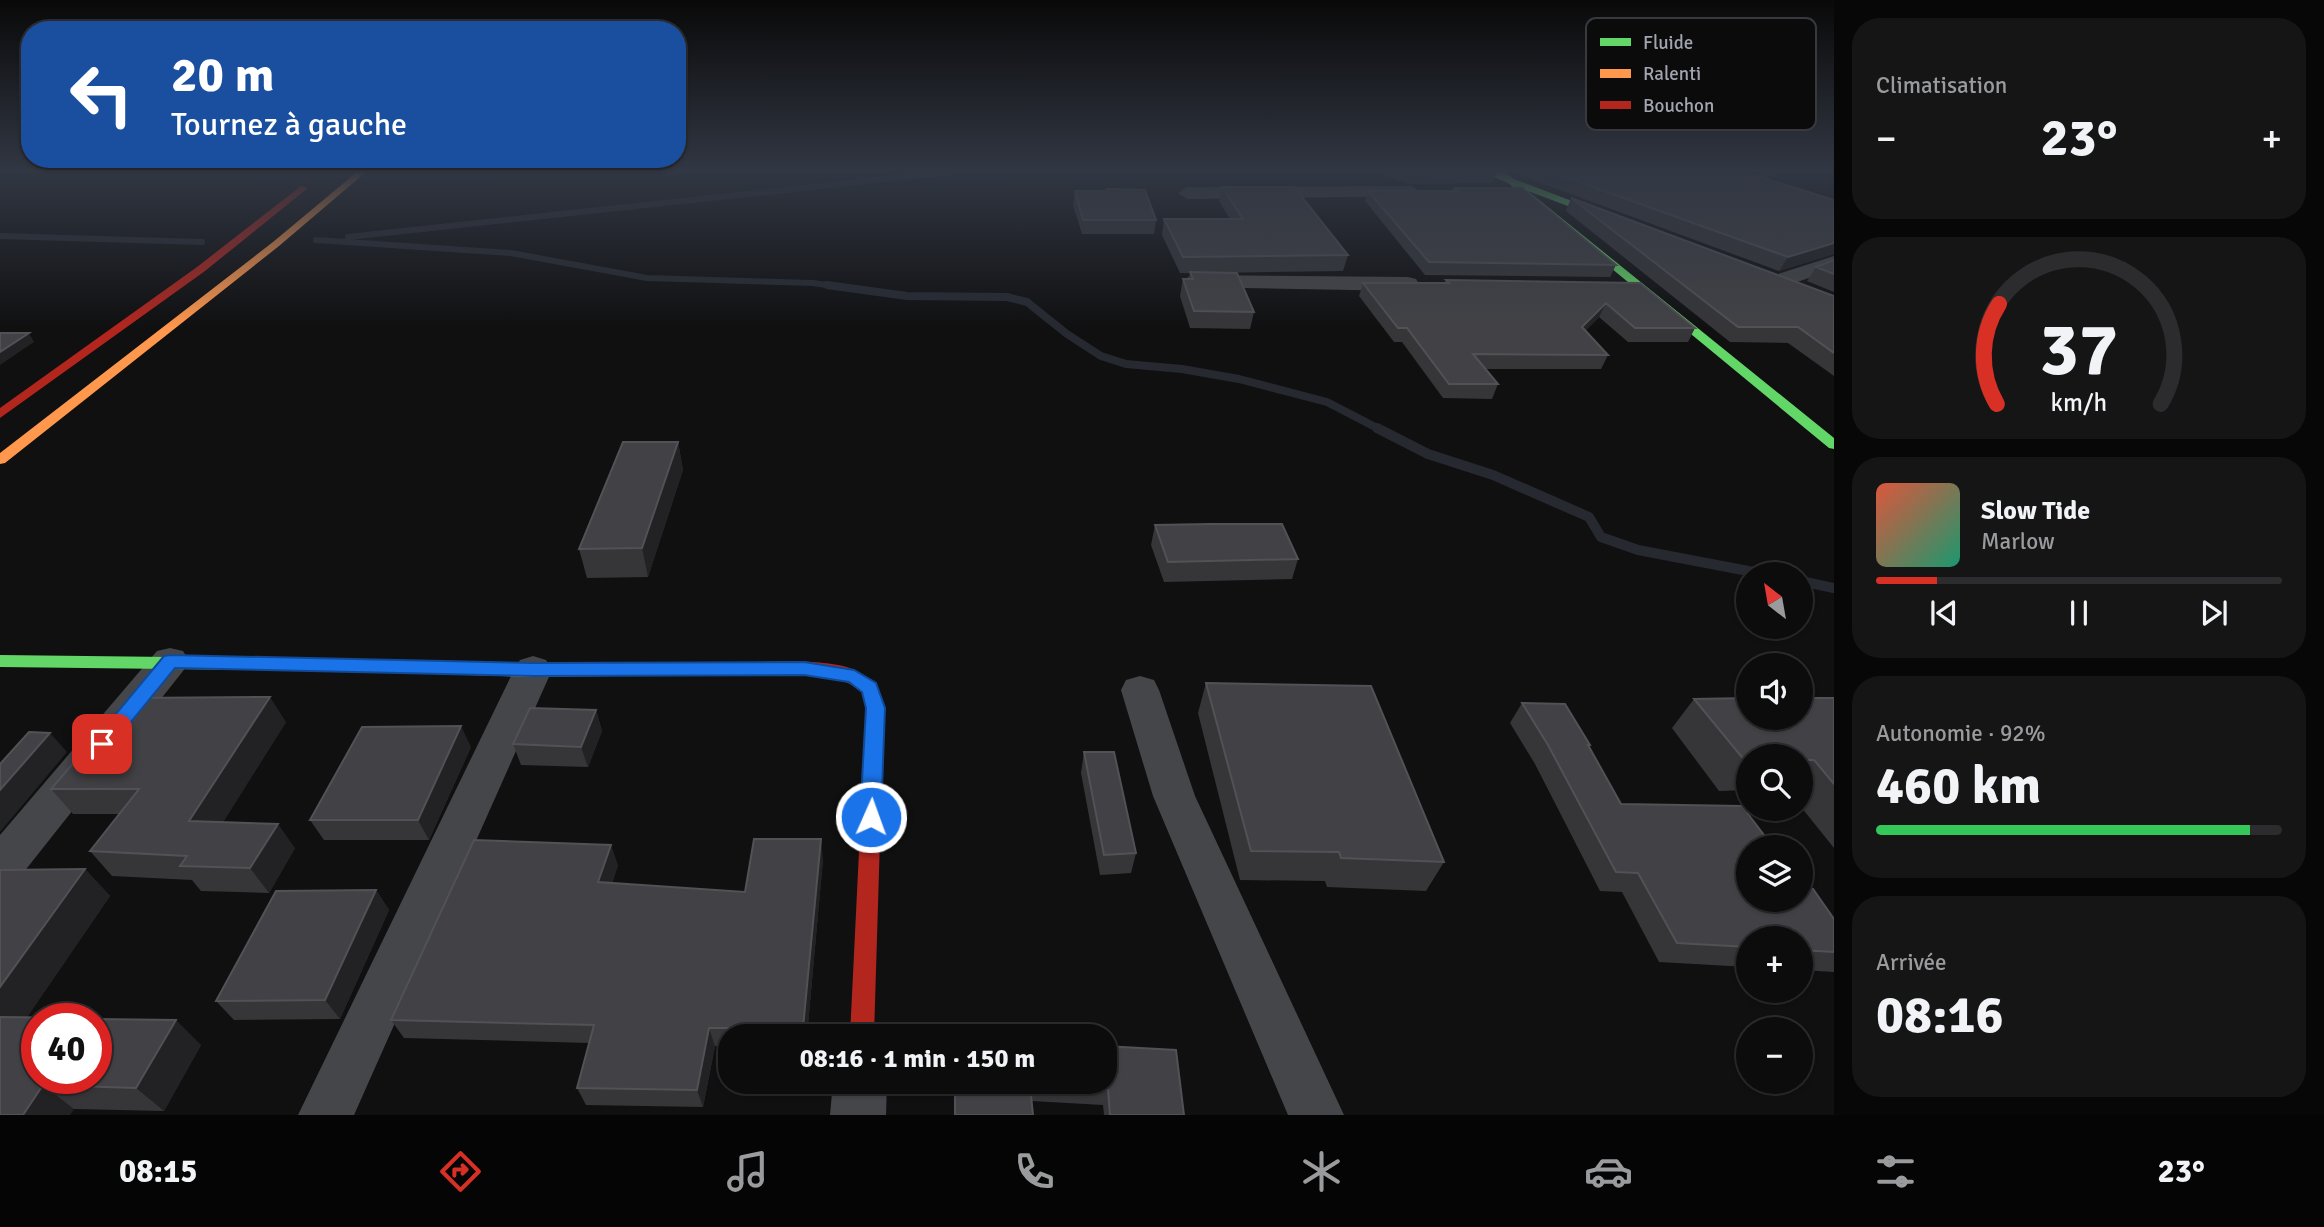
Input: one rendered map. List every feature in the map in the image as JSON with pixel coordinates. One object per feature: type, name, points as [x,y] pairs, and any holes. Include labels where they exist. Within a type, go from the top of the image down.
[{"type":"main road","points":[[0,414],[201,269],[258,224]]},
{"type":"main road","points":[[0,460],[300,224]]},
{"type":"main road","points":[[1564,224],[1834,445]]},
{"type":"main road","points":[[1626,224],[1637,228]]},
{"type":"main road","points":[[1771,279],[1800,290]]},
{"type":"main road","points":[[0,661],[170,661],[533,670],[804,668],[854,676],[870,688],[875,708],[862,1024]]},
{"type":"street","points":[[1771,279],[1834,262]]},
{"type":"street","points":[[1187,282],[1435,285]]},
{"type":"street","points":[[1600,287],[1641,287]]},
{"type":"street","points":[[0,868],[170,661]]},
{"type":"street","points":[[326,1115],[533,670]]},
{"type":"street","points":[[1140,690],[1174,796],[1316,1115]]},
{"type":"street","points":[[858,1115],[859,1094]]},
{"type":"building","points":[[1167,224],[1323,224],[1348,255],[1183,257]]},
{"type":"building","points":[[1396,224],[1566,224],[1616,265],[1429,262]]},
{"type":"building","points":[[1605,224],[1641,224],[1834,296],[1834,353],[1798,327],[1738,327]]},
{"type":"building","points":[[1696,224],[1834,224],[1834,243],[1788,257]]},
{"type":"building","points":[[1834,260],[1834,274],[1816,267]]},
{"type":"building","points":[[1190,272],[1237,273],[1254,312],[1194,311],[1183,279],[1193,279]]},
{"type":"building","points":[[1446,280],[1640,283],[1695,328],[1635,328],[1606,303],[1582,327],[1608,355],[1473,354],[1498,384],[1449,384],[1407,328],[1398,328],[1363,283],[1449,283]]},
{"type":"building","points":[[0,333],[29,333],[0,352]]},
{"type":"building","points":[[623,442],[678,442],[642,548],[579,549]]},
{"type":"building","points":[[1282,524],[1298,559],[1168,562],[1155,525]]},
{"type":"building","points":[[1206,683],[1371,686],[1444,862],[1341,858],[1339,852],[1251,851]]},
{"type":"building","points":[[270,697],[189,821],[278,824],[250,868],[180,866],[187,856],[90,851],[139,789],[51,789],[130,698]]},
{"type":"building","points":[[1736,698],[1736,730],[1813,730],[1813,698],[1834,698],[1834,784],[1813,760],[1813,744],[1736,744],[1736,750],[1694,699]]},
{"type":"building","points":[[1522,703],[1565,704],[1621,804],[1736,806],[1736,821],[1753,821],[1764,835],[1736,835],[1736,912],[1813,912],[1813,889],[1834,919],[1834,952],[1813,951],[1813,926],[1736,926],[1736,946],[1677,943],[1638,873],[1616,872],[1548,745]]},
{"type":"building","points":[[530,708],[596,710],[581,747],[513,744]]},
{"type":"building","points":[[461,726],[418,820],[310,820],[362,727]]},
{"type":"building","points":[[29,732],[50,733],[0,790],[0,764]]},
{"type":"building","points":[[1084,752],[1114,752],[1136,853],[1104,855]]},
{"type":"building","points":[[754,839],[821,839],[803,1024],[718,1024],[718,1028],[709,1028],[697,1090],[577,1088],[594,1025],[391,1020],[474,840],[611,845],[598,882],[745,892]]},
{"type":"building","points":[[85,869],[0,987],[0,870]]},
{"type":"building","points":[[376,890],[325,1000],[216,1001],[276,891]]},
{"type":"building","points":[[0,1017],[21,1017],[21,1094],[37,1094],[23,1115],[0,1115]]},
{"type":"building","points":[[112,1019],[176,1020],[136,1088],[112,1087]]},
{"type":"building","points":[[1117,1047],[1176,1050],[1184,1115],[1110,1115],[1108,1094],[1117,1094]]},
{"type":"building","points":[[955,1094],[1031,1094],[1033,1115],[955,1115]]},
{"type":"waterway","points":[[348,237],[468,224]]},
{"type":"waterway","points":[[0,236],[202,242]]},
{"type":"waterway","points":[[316,240],[511,253],[647,278],[813,283],[839,287]]},
{"type":"waterway","points":[[827,285],[907,296],[1007,297],[1027,302],[1067,334],[1101,356],[1126,364],[1182,369],[1239,379],[1327,402],[1381,430]]},
{"type":"waterway","points":[[1377,428],[1428,454],[1493,475],[1589,517],[1601,537],[1638,550],[1736,569]]},
{"type":"waterway","points":[[1813,584],[1834,588]]},
{"type":"traffic: fast","points":[[1564,224],[1834,445]]},
{"type":"traffic: fast","points":[[0,661],[333,665]]},
{"type":"traffic: slow","points":[[0,460],[300,224]]},
{"type":"traffic: slow","points":[[333,665],[533,670],[754,668]]},
{"type":"traffic: jam","points":[[0,414],[201,269],[258,224]]},
{"type":"traffic: jam","points":[[754,668],[815,669],[846,674],[859,680],[872,694],[875,708],[862,1024]]},
{"type":"route","points":[[102,744],[170,661],[533,670],[804,668],[854,676],[870,688],[875,708],[871,817]]}]
